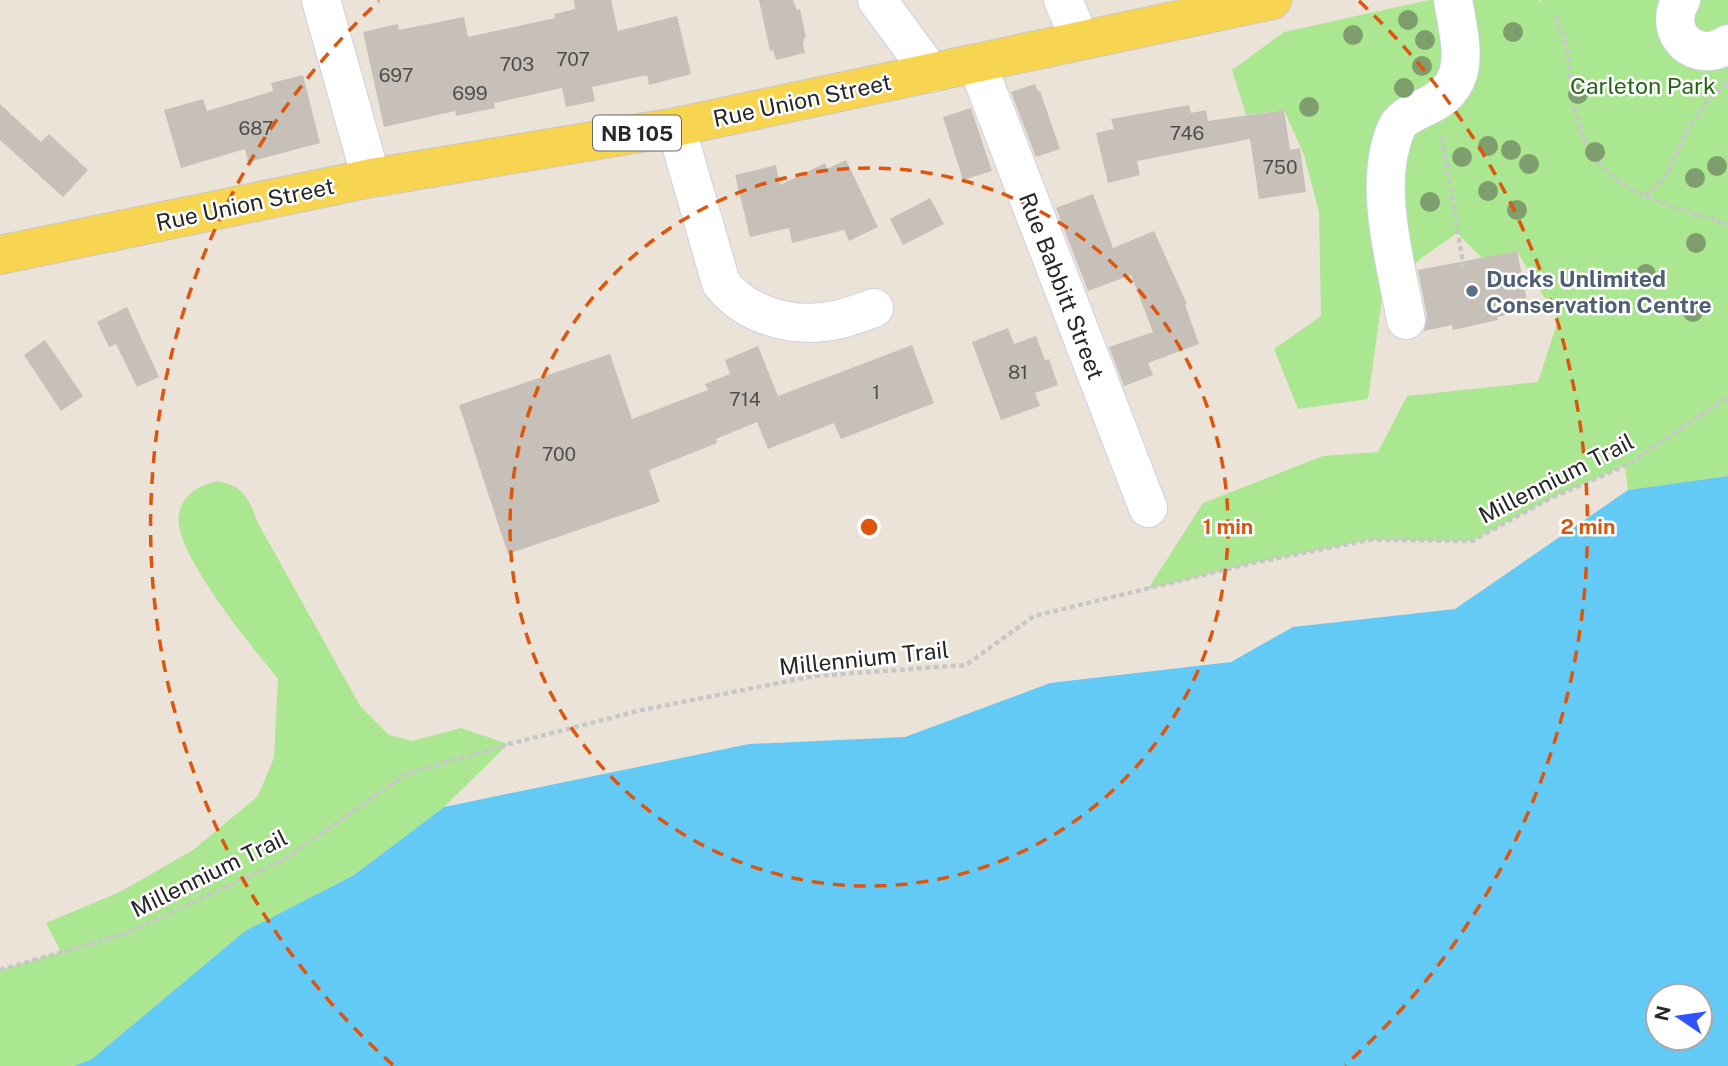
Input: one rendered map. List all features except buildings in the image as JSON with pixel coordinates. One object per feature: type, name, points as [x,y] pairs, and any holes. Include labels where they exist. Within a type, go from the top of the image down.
[{"type":"main road","name":"Rue Union Street","points":[[0,255],[371,178],[676,127],[1272,0]]},
{"type":"street","points":[[321,0],[371,178]]},
{"type":"street","points":[[877,0],[931,73]]},
{"type":"street","points":[[1063,0],[1080,40]]},
{"type":"street","points":[[1406,320],[1390,229],[1386,181],[1389,148],[1397,125],[1414,112],[1438,102],[1453,87],[1461,67],[1461,48],[1453,0]]},
{"type":"street","points":[[1681,0],[1675,15],[1677,33],[1682,41],[1706,52],[1715,51],[1728,44]]},
{"type":"street","name":"Rue Babbitt Street","points":[[976,64],[1148,508]]},
{"type":"street","points":[[676,127],[720,282],[731,296],[749,309],[796,322],[821,323],[874,308]]},
{"type":"path","points":[[1556,16],[1566,46],[1577,120],[1587,147],[1598,165],[1629,190],[1728,225]]},
{"type":"path","points":[[1646,196],[1667,174],[1686,131],[1707,101],[1728,82]]},
{"type":"path","points":[[1438,102],[1443,149],[1464,269]]},
{"type":"path","name":"Millennium Trail","points":[[0,970],[127,933],[283,860],[406,774],[642,710],[814,676],[966,665],[1034,616],[1253,563],[1369,540],[1472,541],[1551,498],[1625,466],[1728,397]]},
{"type":"green space","name":"Carleton Park","points":[[1429,0],[1539,0],[1541,3],[1541,0],[1728,0],[1728,476],[1628,490],[1625,466],[1551,498],[1472,541],[1369,540],[1253,563],[1148,589],[1203,503],[1323,456],[1378,452],[1407,396],[1538,382],[1558,320],[1517,251],[1482,258],[1457,233],[1420,259],[1382,299],[1368,399],[1298,409],[1274,349],[1321,316],[1319,212],[1304,155],[1284,110],[1246,115],[1232,70],[1284,32]]},
{"type":"green space","points":[[217,481],[244,494],[360,706],[389,735],[412,741],[461,728],[508,744],[444,807],[354,875],[245,931],[92,1059],[74,1066],[0,1066],[0,970],[61,952],[46,923],[120,892],[193,850],[258,796],[274,758],[278,679],[216,599],[188,551],[180,530],[179,514],[184,501],[198,488]]},
{"type":"water","points":[[1728,476],[1728,1066],[74,1066],[92,1059],[245,931],[354,875],[444,807],[749,744],[905,737],[1050,683],[1231,662],[1293,627],[1455,609],[1628,490]]},
{"type":"place","name":"Ducks Unlimited Conservation Centre","points":[[1472,291]]}]
